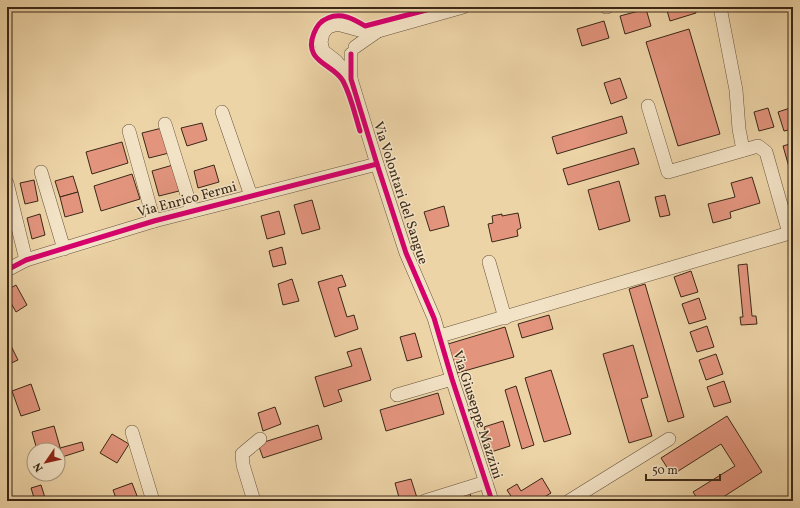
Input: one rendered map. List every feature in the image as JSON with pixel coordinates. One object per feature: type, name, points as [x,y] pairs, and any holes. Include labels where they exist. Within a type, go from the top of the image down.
[{"type":"street","name":"Via Volontari del Sangue","points":[[349,28],[365,31],[378,31],[463,7]]},
{"type":"street","points":[[720,7],[736,90],[739,129],[743,150]]},
{"type":"street","name":"Via Volontari del Sangue","points":[[351,79],[334,59],[327,55],[322,49],[320,42],[322,34],[327,28],[335,24],[343,24],[355,35],[351,79],[406,253],[430,306],[440,336]]},
{"type":"street","name":"Via Volontari del Sangue","points":[[334,59],[344,58],[378,31]]},
{"type":"street","points":[[648,106],[668,172],[758,146],[766,152],[791,232]]},
{"type":"street","points":[[222,112],[251,196]]},
{"type":"street","points":[[165,124],[192,211]]},
{"type":"street","points":[[129,131],[154,221]]},
{"type":"street","name":"Via Enrico Fermi","points":[[7,270],[26,260],[154,221],[377,164]]},
{"type":"street","points":[[41,172],[64,249]]},
{"type":"street","points":[[7,183],[26,260]]},
{"type":"street","name":"Via Giuseppe Mazzini","points":[[492,501],[452,379],[440,336],[505,318],[791,232]]},
{"type":"street","points":[[489,262],[505,318]]},
{"type":"street","name":"Via Giuseppe Mazzini","points":[[397,395],[452,379]]},
{"type":"street","points":[[132,432],[153,501]]},
{"type":"street","points":[[254,501],[243,465],[242,454],[260,438]]},
{"type":"street","points":[[569,501],[669,439]]},
{"type":"street","points":[[425,501],[486,482]]},
{"type":"building","points":[[666,7],[695,7],[696,13],[670,21]]},
{"type":"building","points":[[646,9],[651,26],[625,34],[620,16]]},
{"type":"building","points":[[604,21],[609,38],[582,46],[577,29]]},
{"type":"building","points":[[689,29],[720,134],[678,146],[646,42]]},
{"type":"building","points":[[620,78],[627,98],[611,104],[604,83]]},
{"type":"building","points":[[793,107],[793,129],[784,131],[778,112]]},
{"type":"building","points":[[768,108],[774,127],[759,131],[754,112]]},
{"type":"building","points":[[622,116],[627,133],[557,154],[552,137]]},
{"type":"building","points":[[202,123],[207,140],[187,146],[181,128]]},
{"type":"building","points":[[162,128],[169,153],[149,158],[142,133]]},
{"type":"building","points":[[122,142],[128,163],[92,174],[86,152]]},
{"type":"building","points":[[793,143],[793,166],[789,167],[783,146]]},
{"type":"building","points":[[634,148],[639,164],[568,185],[563,169]]},
{"type":"building","points":[[173,165],[179,191],[159,196],[152,171]]},
{"type":"building","points":[[214,165],[219,182],[198,188],[194,171]]},
{"type":"building","points":[[132,174],[140,199],[101,211],[94,186]]},
{"type":"building","points":[[73,176],[78,192],[60,197],[55,181]]},
{"type":"building","points":[[752,177],[760,203],[730,212],[731,218],[713,223],[708,204],[735,197],[731,183]]},
{"type":"building","points":[[34,180],[38,201],[25,204],[20,183]]},
{"type":"building","points":[[619,181],[630,221],[599,230],[588,190]]},
{"type":"building","points":[[78,192],[83,212],[65,217],[60,197]]},
{"type":"building","points":[[665,195],[670,215],[660,217],[655,197]]},
{"type":"building","points":[[312,200],[320,229],[302,234],[294,205]]},
{"type":"building","points":[[444,206],[449,226],[430,231],[424,212]]},
{"type":"building","points":[[279,211],[285,234],[267,239],[261,216]]},
{"type":"building","points":[[518,213],[521,228],[517,230],[518,236],[492,242],[488,224],[493,223],[492,216]]},
{"type":"building","points":[[40,214],[45,235],[32,239],[27,218]]},
{"type":"building","points":[[282,247],[286,264],[273,267],[269,251]]},
{"type":"building","points":[[747,264],[752,316],[756,316],[757,324],[741,325],[740,317],[743,317],[738,265]]},
{"type":"building","points":[[691,271],[698,292],[681,297],[674,277]]},
{"type":"building","points":[[342,275],[346,286],[338,288],[347,317],[354,315],[358,329],[335,337],[318,282]]},
{"type":"building","points":[[292,279],[299,301],[283,305],[278,284]]},
{"type":"building","points":[[645,284],[684,417],[668,422],[629,289]]},
{"type":"building","points":[[16,285],[27,305],[16,312],[7,296],[7,290]]},
{"type":"building","points":[[699,298],[706,319],[689,324],[682,304]]},
{"type":"building","points":[[549,315],[553,329],[522,338],[518,324]]},
{"type":"building","points":[[707,326],[714,347],[697,352],[690,332]]},
{"type":"building","points":[[505,327],[514,357],[457,373],[448,344]]},
{"type":"building","points":[[415,333],[422,357],[407,361],[400,337]]},
{"type":"building","points":[[8,340],[18,360],[7,365],[7,341]]},
{"type":"building","points":[[633,345],[648,397],[641,399],[652,436],[629,443],[603,354]]},
{"type":"building","points":[[361,348],[371,380],[338,390],[342,401],[324,407],[315,377],[352,366],[347,352]]},
{"type":"building","points":[[716,354],[723,374],[706,380],[699,360]]},
{"type":"building","points":[[551,370],[571,434],[544,442],[525,378]]},
{"type":"building","points":[[724,381],[731,402],[714,407],[707,387]]},
{"type":"building","points":[[31,384],[40,410],[21,416],[12,391]]},
{"type":"building","points":[[516,386],[534,445],[522,449],[505,390]]},
{"type":"building","points":[[438,393],[444,414],[386,431],[380,410]]},
{"type":"building","points":[[275,407],[281,424],[263,431],[258,413]]},
{"type":"building","points":[[727,416],[762,472],[717,501],[699,501],[693,492],[735,466],[721,444],[672,475],[661,458]]},
{"type":"building","points":[[503,421],[510,446],[491,452],[484,427]]},
{"type":"building","points":[[318,425],[322,439],[263,458],[258,444]]},
{"type":"building","points":[[54,426],[59,442],[35,442],[32,432]]},
{"type":"building","points":[[112,434],[129,444],[117,463],[100,453]]},
{"type":"building","points":[[82,442],[84,450],[66,456],[66,446]]},
{"type":"building","points":[[542,478],[551,493],[538,501],[514,501],[507,490],[517,484],[521,491]]},
{"type":"building","points":[[411,479],[418,501],[400,501],[395,483]]},
{"type":"building","points":[[132,483],[139,501],[117,501],[113,490]]},
{"type":"building","points":[[41,485],[46,501],[35,501],[31,488]]},
{"type":"building","points":[[470,493],[472,501],[450,501],[449,499]]},
{"type":"cycle path","points":[[360,131],[351,99],[343,81],[339,75],[321,62],[312,50],[311,43],[318,26],[325,19],[333,16],[347,17],[365,26],[438,7]]},
{"type":"cycle path","points":[[351,54],[351,79],[377,164],[406,253],[434,318],[452,379],[492,501]]},
{"type":"cycle path","points":[[7,270],[26,260],[154,221],[377,164]]}]
